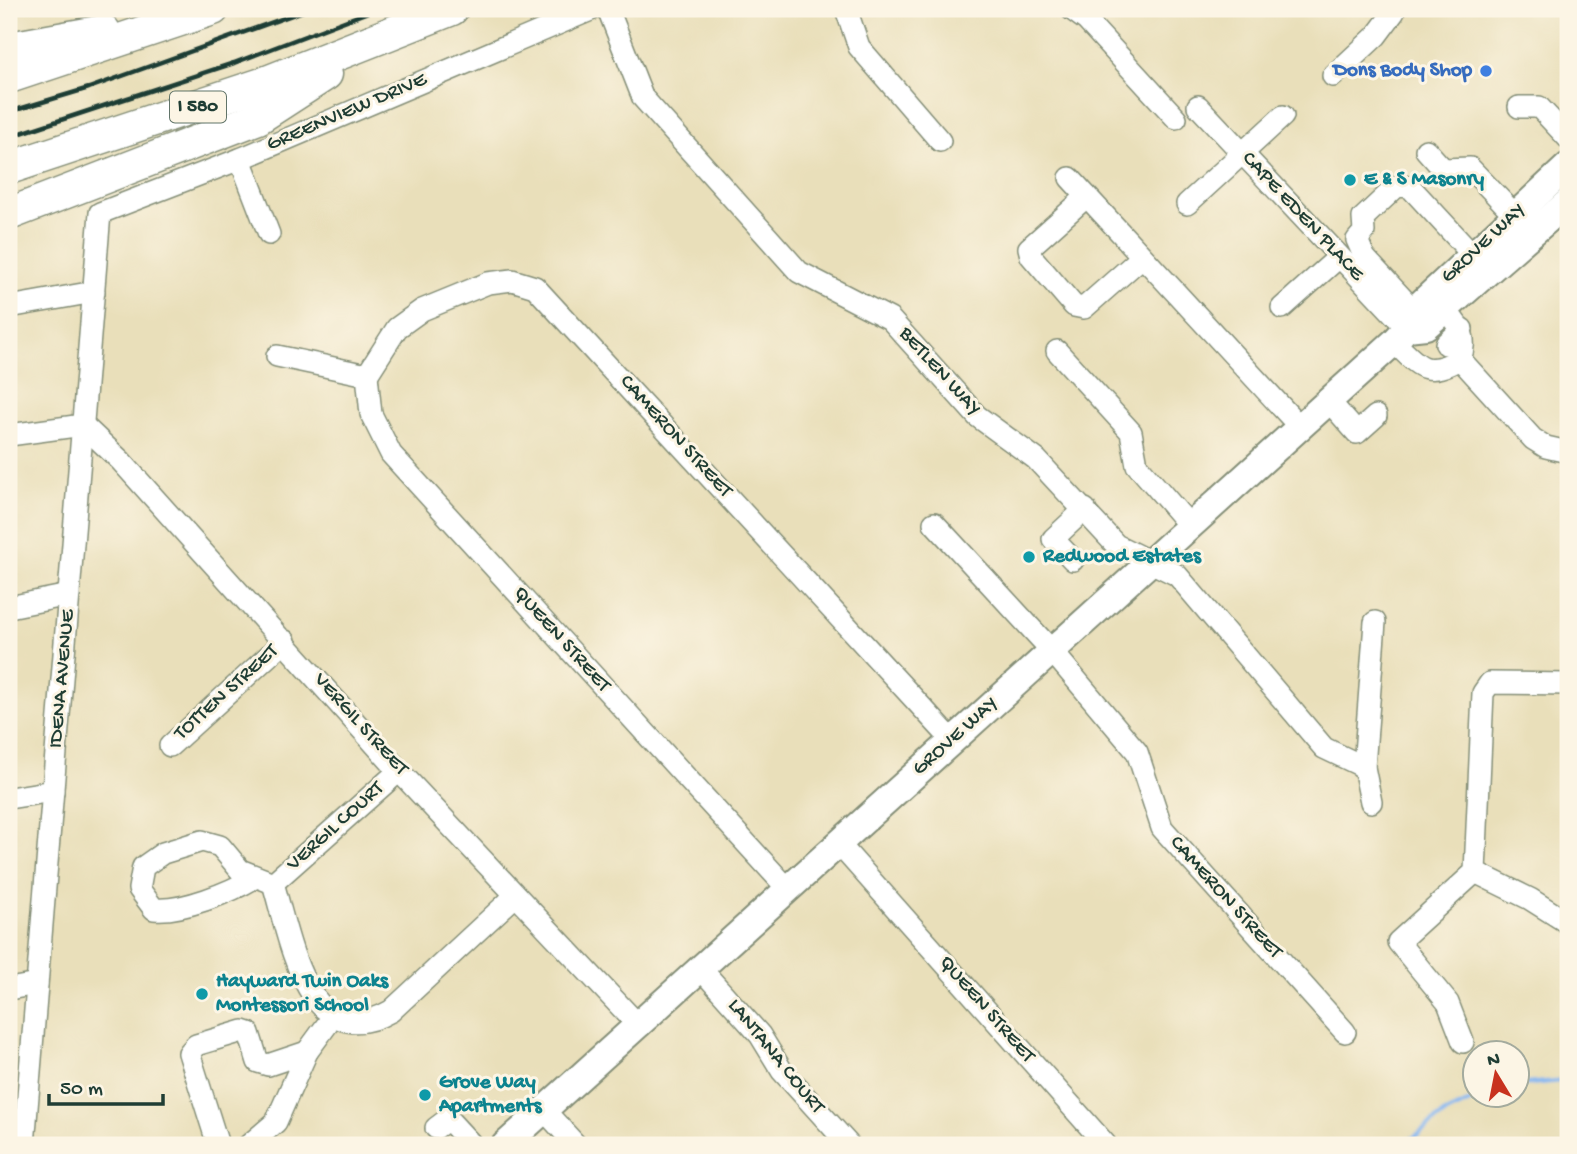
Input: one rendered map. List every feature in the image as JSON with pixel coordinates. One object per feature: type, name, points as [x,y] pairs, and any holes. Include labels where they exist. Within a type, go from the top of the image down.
[{"type":"highway","points":[[9,77],[213,9]]},
{"type":"highway","name":"I 580","points":[[9,168],[199,107],[452,9]]},
{"type":"highway","points":[[9,48],[76,34],[178,21]]},
{"type":"highway","points":[[9,215],[258,118],[384,37]]},
{"type":"main road","name":"GROVE WAY","points":[[505,1145],[1328,400],[1405,327],[1473,255],[1568,166]]},
{"type":"main road","name":"GROVE WAY","points":[[1405,327],[1426,326],[1566,208]]},
{"type":"street","name":"GREENVIEW DRIVE","points":[[100,213],[240,159],[593,9]]},
{"type":"street","name":"BETLEN WAY","points":[[608,9],[643,98],[799,272],[890,319],[977,416],[1036,458],[1116,545],[1177,575],[1324,748],[1364,767]]},
{"type":"street","points":[[846,9],[859,47],[940,141]]},
{"type":"street","points":[[1071,9],[1086,20],[1176,118]]},
{"type":"street","points":[[1333,76],[1376,36],[1392,10]]},
{"type":"street","name":"CAPE EDEN PLACE","points":[[1198,106],[1405,327]]},
{"type":"street","points":[[1518,107],[1539,107],[1568,138]]},
{"type":"street","points":[[1187,204],[1283,116]]},
{"type":"street","points":[[1426,150],[1443,169],[1470,168],[1515,215]]},
{"type":"street","points":[[240,159],[269,233]]},
{"type":"street","points":[[1070,178],[1299,426]]},
{"type":"street","points":[[1445,309],[1440,348],[1441,369],[1460,359],[1464,349],[1440,348],[1405,327],[1357,240],[1364,232],[1363,218],[1397,186],[1410,187],[1473,255]]},
{"type":"street","points":[[1086,197],[1029,248],[1031,256],[1074,306],[1084,308],[1142,257]]},
{"type":"street","name":"IDENA AVENUE","points":[[24,1145],[100,213]]},
{"type":"street","points":[[1282,309],[1339,257]]},
{"type":"street","name":"CAMERON STREET","points":[[366,375],[397,328],[422,310],[488,284],[512,280],[535,287],[953,740]]},
{"type":"street","points":[[9,307],[94,292]]},
{"type":"street","points":[[1057,351],[1131,432],[1137,465],[1190,526]]},
{"type":"street","points":[[277,356],[366,375]]},
{"type":"street","points":[[1460,359],[1533,439],[1546,447],[1568,452]]},
{"type":"street","name":"QUEEN STREET","points":[[366,375],[371,414],[378,434],[391,454],[788,889]]},
{"type":"street","points":[[1328,400],[1357,433],[1376,416]]},
{"type":"street","points":[[9,435],[83,425]]},
{"type":"street","name":"VERGIL STREET","points":[[83,425],[121,461],[399,771],[638,1025]]},
{"type":"street","points":[[1073,560],[1053,539],[1085,509]]},
{"type":"street","name":"CAMERON STREET","points":[[934,523],[1052,651],[1137,751],[1163,828],[1345,1032]]},
{"type":"street","points":[[9,607],[69,595]]},
{"type":"street","points":[[1371,802],[1364,767],[1376,622]]},
{"type":"street","name":"TOTTEN STREET","points":[[170,746],[285,641]]},
{"type":"street","points":[[1462,1039],[1448,1003],[1398,942],[1475,872],[1483,693],[1490,683],[1568,684]]},
{"type":"street","name":"VERGIL COURT","points":[[264,880],[240,870],[220,846],[202,841],[163,853],[144,867],[139,889],[154,909],[167,910],[264,880],[399,771]]},
{"type":"street","points":[[9,799],[53,790]]},
{"type":"street","name":"QUEEN STREET","points":[[838,843],[1106,1145]]},
{"type":"street","points":[[1475,872],[1530,899],[1568,923]]},
{"type":"street","points":[[264,880],[317,1004],[332,1018],[353,1023],[372,1021],[391,1010],[515,896]]},
{"type":"street","name":"LANTANA COURT","points":[[701,969],[760,1035],[782,1071],[849,1145]]},
{"type":"street","points":[[9,989],[37,984]]},
{"type":"street","points":[[249,1145],[276,1122],[307,1052],[332,1018]]},
{"type":"street","points":[[218,1145],[189,1053],[196,1045],[243,1031],[249,1033],[258,1062],[268,1065],[307,1052]]},
{"type":"street","points":[[544,1110],[576,1145]]},
{"type":"street","points":[[448,1119],[472,1145]]},
{"type":"waterway","points":[[1532,1084],[1568,1080]]},
{"type":"waterway","points":[[1404,1145],[1444,1114],[1462,1105]]},
{"type":"railway","points":[[9,112],[89,88],[309,9]]},
{"type":"railway","points":[[9,137],[234,63],[376,9]]},
{"type":"place","name":"Dons Body Shop","points":[[1486,71]]},
{"type":"place","name":"E & S Masonry","points":[[1350,180]]},
{"type":"place","name":"Redwood Estates","points":[[1029,557]]},
{"type":"place","name":"Hayward Twin Oaks Montessori School","points":[[202,994]]},
{"type":"place","name":"Grove Way Apartments","points":[[425,1095]]}]
